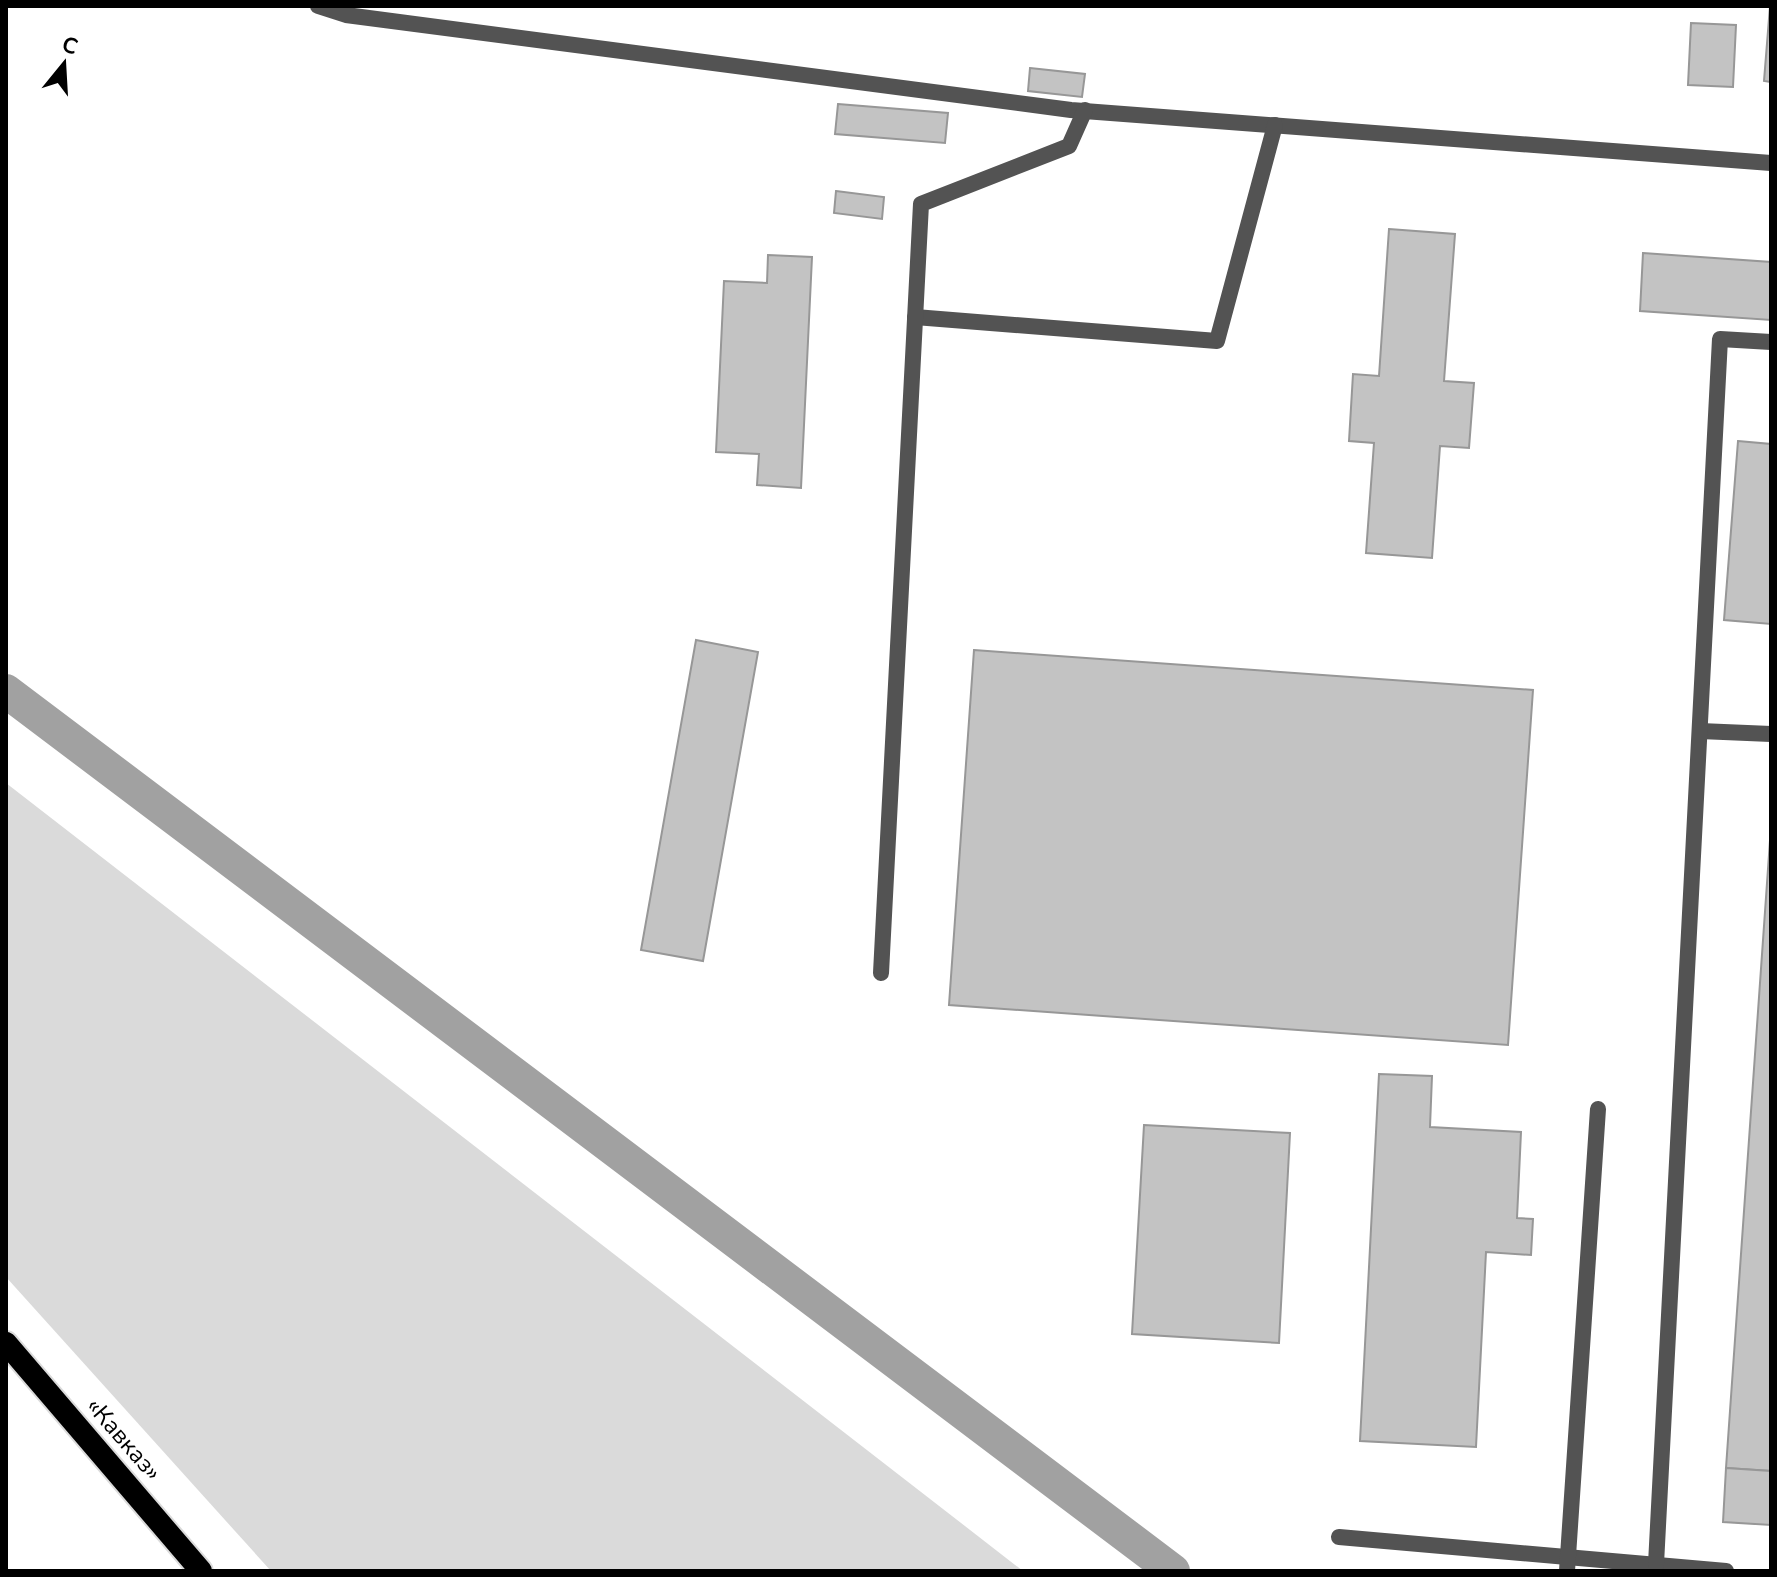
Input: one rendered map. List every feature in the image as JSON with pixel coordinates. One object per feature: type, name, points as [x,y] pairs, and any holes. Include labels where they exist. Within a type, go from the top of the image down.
[{"type":"highway","name":"«Кавказ»","points":[[6,1343],[201,1571]]},
{"type":"lane","points":[[318,6],[346,15],[1085,110],[1771,163]]},
{"type":"lane","points":[[881,973],[921,204],[1069,146],[1085,110]]},
{"type":"lane","points":[[915,317],[1217,341],[1275,125]]},
{"type":"lane","points":[[1656,1564],[1720,339],[1771,342]]},
{"type":"lane","points":[[1700,731],[1771,734]]},
{"type":"lane","points":[[1568,1564],[1598,1109]]},
{"type":"lane","points":[[1339,1537],[1568,1564],[1656,1564],[1726,1571]]},
{"type":"shaded area","points":[[6,783],[1023,1571],[271,1571],[6,1277]]},
{"type":"building","points":[[1771,6],[1771,82],[1764,81]]},
{"type":"building","points":[[1691,23],[1736,25],[1733,87],[1688,85]]},
{"type":"building","points":[[1030,68],[1085,74],[1082,97],[1028,91]]},
{"type":"building","points":[[838,104],[948,113],[945,143],[835,134]]},
{"type":"building","points":[[836,191],[884,197],[882,219],[834,213]]},
{"type":"building","points":[[1389,229],[1455,234],[1444,381],[1474,383],[1469,448],[1440,446],[1432,558],[1366,553],[1374,443],[1349,441],[1353,374],[1379,376]]},
{"type":"building","points":[[1643,253],[1771,262],[1771,320],[1640,311]]},
{"type":"building","points":[[768,255],[812,257],[801,488],[757,485],[759,454],[716,452],[724,281],[767,283]]},
{"type":"building","points":[[1738,441],[1771,444],[1771,624],[1724,620]]},
{"type":"building","points":[[696,640],[758,652],[703,961],[641,950]]},
{"type":"building","points":[[974,650],[1533,690],[1508,1045],[949,1005]]},
{"type":"building","points":[[1771,826],[1771,1471],[1726,1468]]},
{"type":"building","points":[[1379,1074],[1432,1076],[1430,1127],[1521,1132],[1517,1218],[1533,1219],[1531,1255],[1486,1252],[1476,1447],[1360,1441]]},
{"type":"building","points":[[1144,1125],[1290,1133],[1279,1343],[1132,1334]]},
{"type":"building","points":[[1726,1468],[1771,1471],[1771,1525],[1723,1522]]},
{"type":"waterway","points":[[6,691],[1173,1571]]}]
